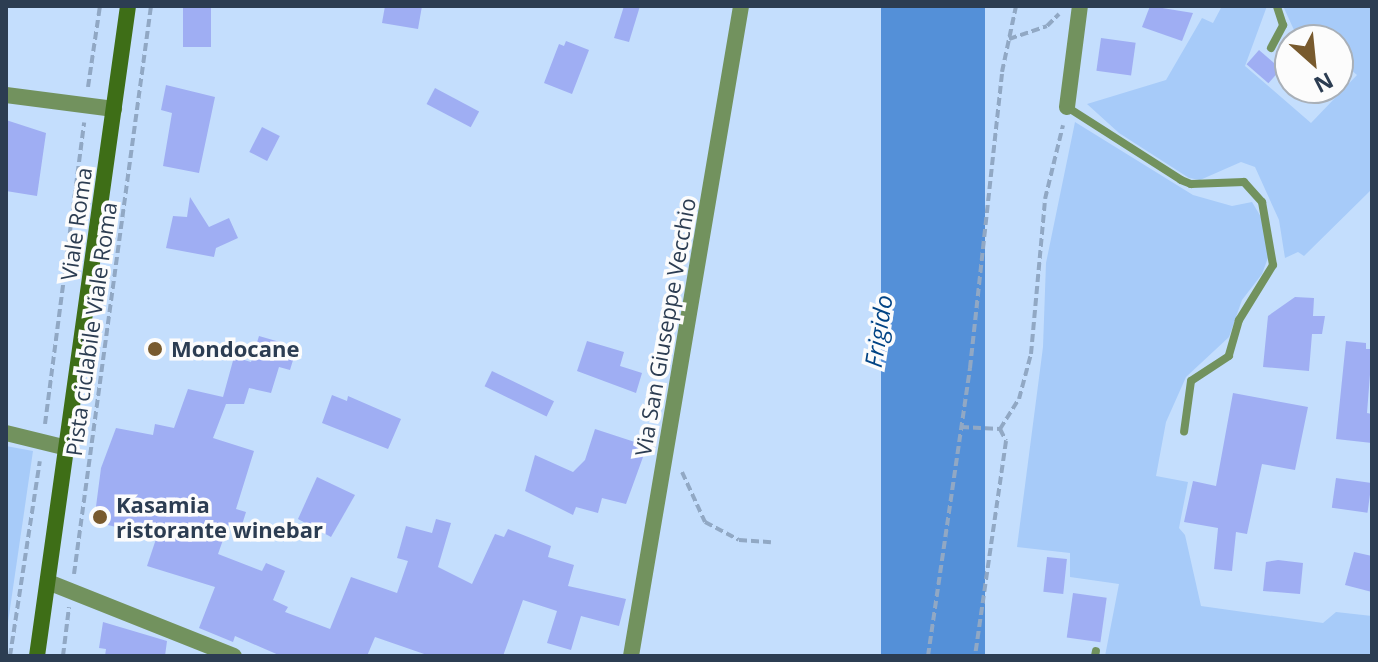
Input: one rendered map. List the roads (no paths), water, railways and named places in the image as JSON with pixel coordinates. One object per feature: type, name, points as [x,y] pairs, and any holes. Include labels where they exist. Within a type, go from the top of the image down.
[{"type":"main road","name":"Viale Roma","points":[[37,656],[128,6]]},
{"type":"street","name":"Via San Giuseppe Vecchio","points":[[631,656],[741,6]]},
{"type":"street","points":[[1067,107],[1080,6]]},
{"type":"street","points":[[6,95],[114,109]]},
{"type":"street","points":[[6,433],[67,448]]},
{"type":"street","points":[[48,582],[234,656]]},
{"type":"lane","points":[[1271,48],[1283,25],[1277,6]]},
{"type":"lane","points":[[1067,107],[1181,180],[1244,182],[1262,202],[1273,265],[1239,320],[1229,356],[1191,381],[1184,432]]},
{"type":"water","points":[[881,6],[985,6],[985,656],[881,656]]},
{"type":"place","name":"Mondocane","points":[[155,349]]},
{"type":"place","name":"Kasamia ristorante winebar","points":[[100,517]]},
{"type":"water label","name":"Frigido","points":[[878,331]]}]
